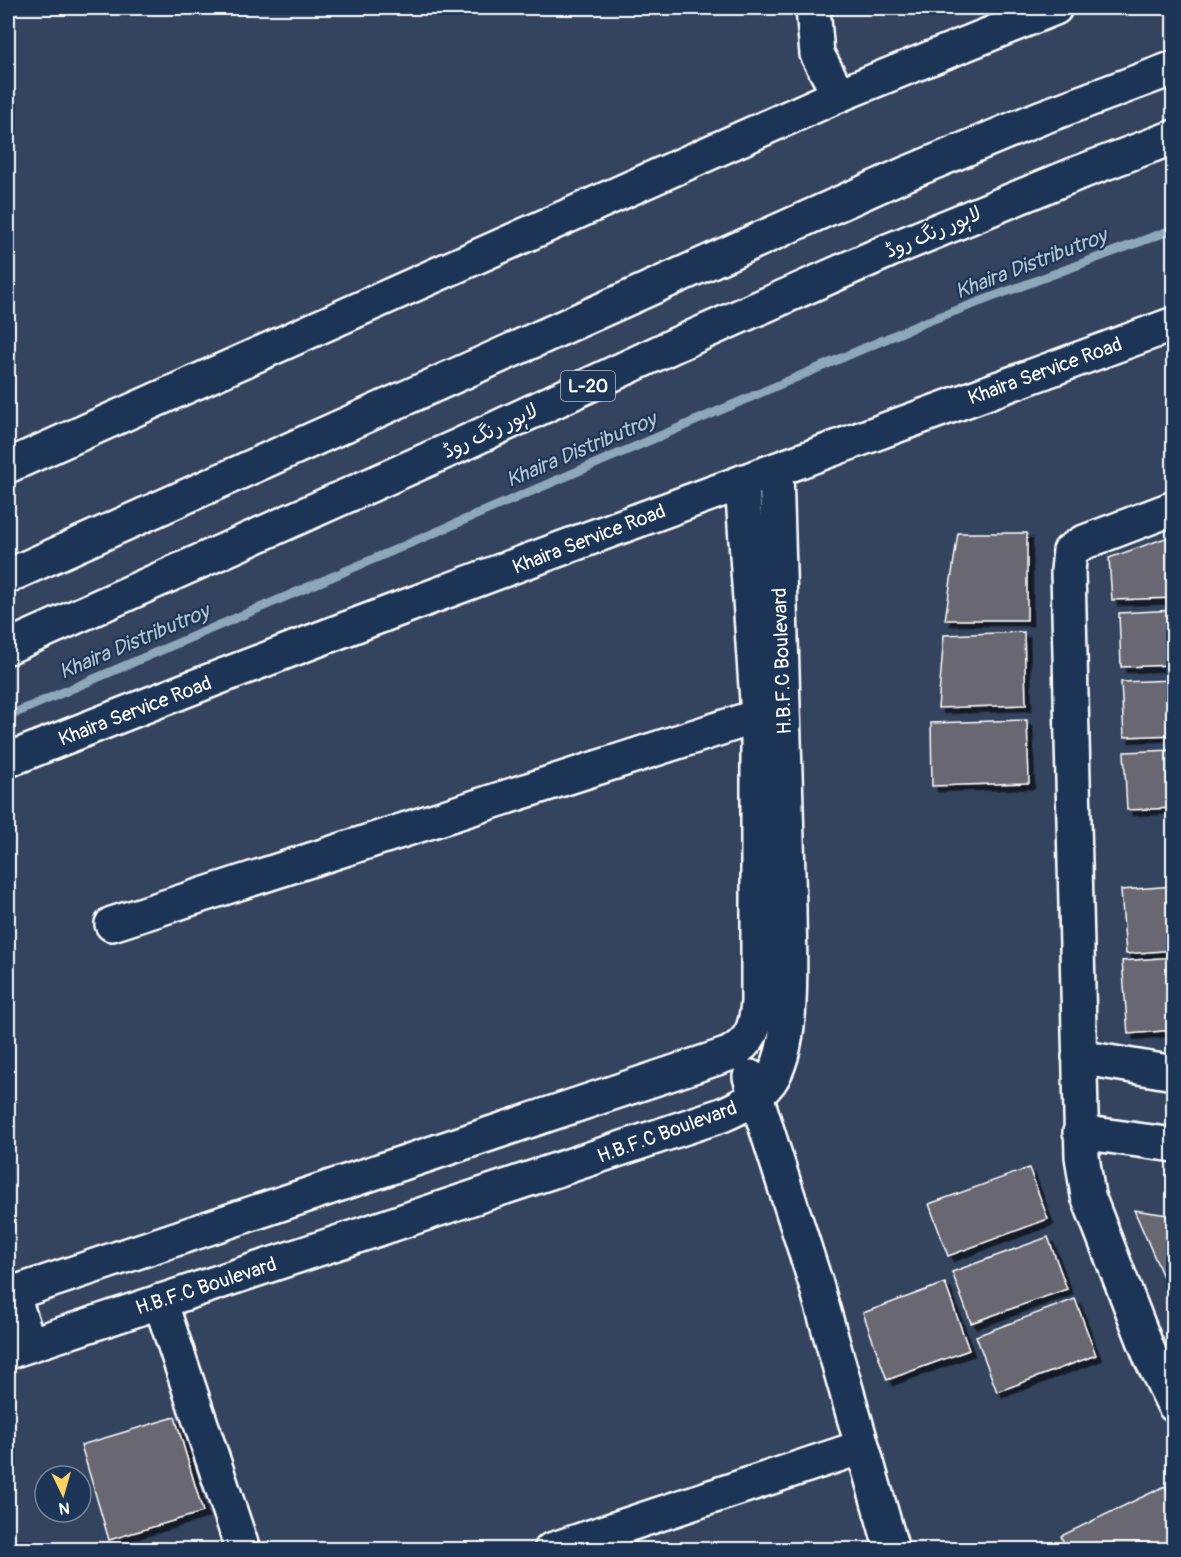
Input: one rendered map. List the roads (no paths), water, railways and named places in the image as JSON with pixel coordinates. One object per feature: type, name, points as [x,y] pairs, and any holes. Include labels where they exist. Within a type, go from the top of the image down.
[{"type":"main road","points":[[813,8],[817,54],[839,95]]},
{"type":"main road","points":[[8,466],[1020,14],[1055,8]]},
{"type":"main road","points":[[8,576],[903,175],[1040,118],[1173,68]]},
{"type":"main road","name":"لاہور رنگ روڈ","points":[[8,647],[458,446],[675,345],[890,249],[1173,137]]},
{"type":"main road","name":"Khaira Service Road","points":[[8,760],[113,718],[742,482],[1173,324]]},
{"type":"main road","name":"H.B.F.C Boulevard","points":[[18,1348],[722,1115],[757,1096],[771,1079],[782,1054],[787,1030],[789,981],[789,908],[776,470]]},
{"type":"main road","name":"H.B.F.C Boulevard","points":[[739,1049],[746,1043],[751,1033],[756,1020],[758,1002],[758,716],[742,482]]},
{"type":"main road","points":[[1173,508],[1082,543],[1070,550],[1068,571],[1080,1132],[1088,1196],[1151,1358],[1173,1405]]},
{"type":"main road","points":[[112,924],[758,716]]},
{"type":"main road","points":[[18,1348],[10,1294],[739,1049],[757,1096],[815,1281],[892,1550]]},
{"type":"main road","points":[[1079,1057],[1173,1073]]},
{"type":"main road","points":[[1080,1132],[1173,1145]]},
{"type":"main road","points":[[160,1301],[243,1550]]},
{"type":"main road","points":[[563,1548],[862,1448]]},
{"type":"waterway","name":"Khaira Distributroy","points":[[8,716],[923,323],[1174,229]]}]
